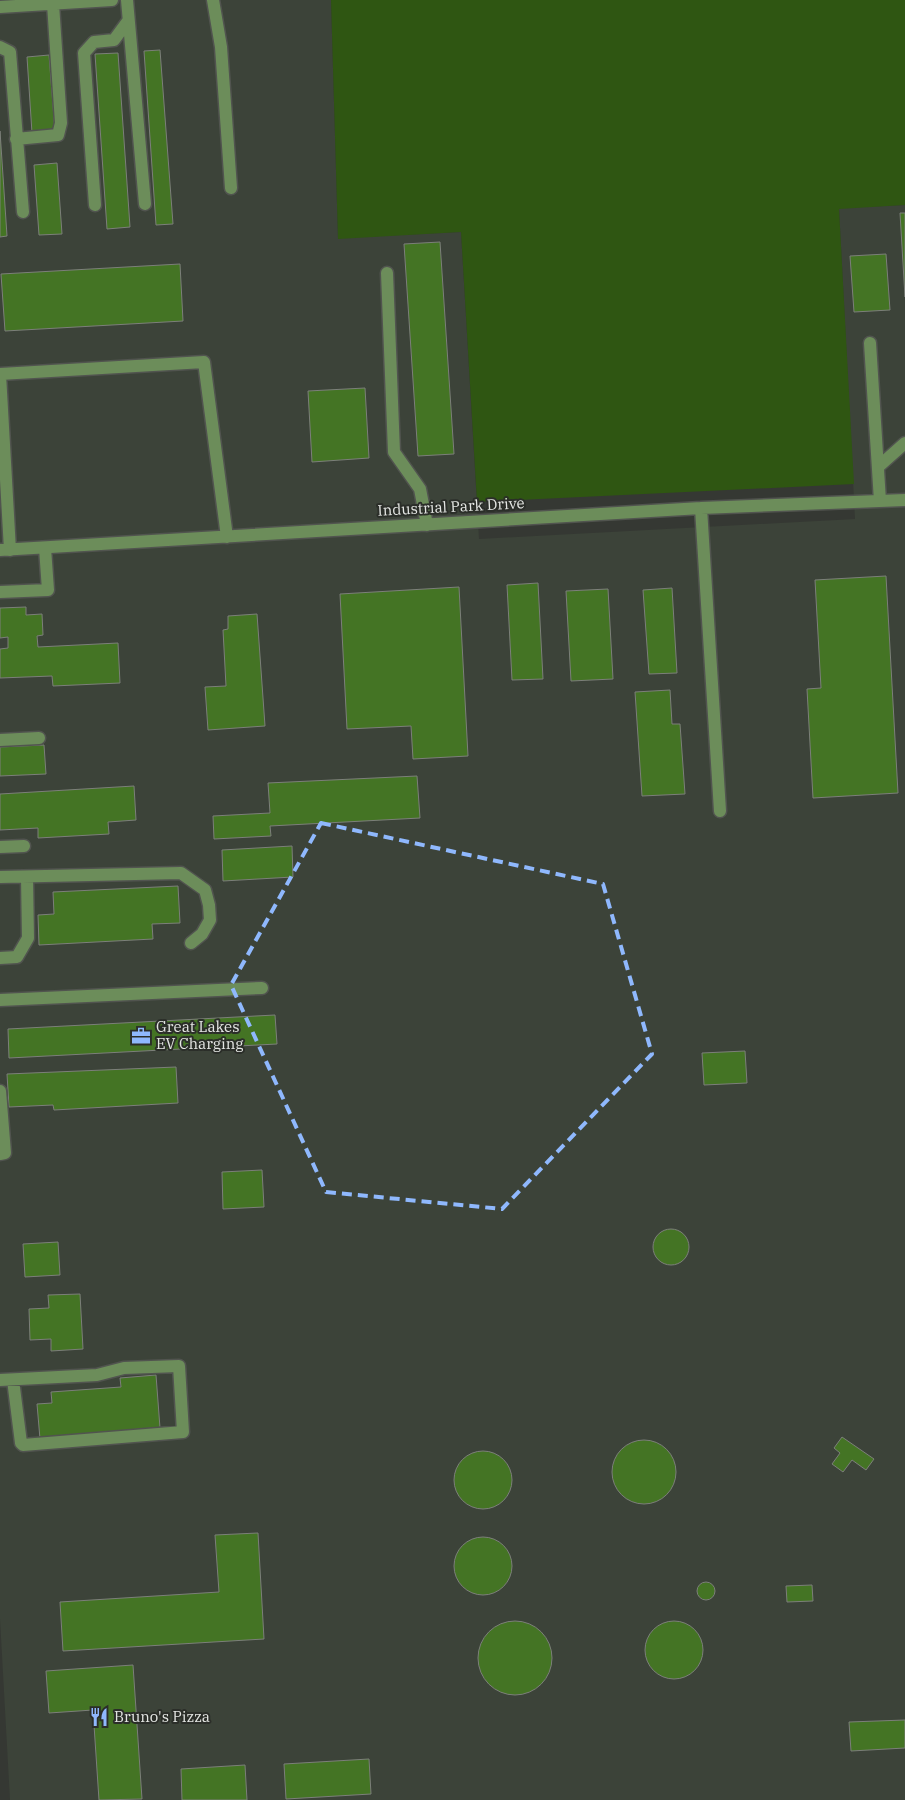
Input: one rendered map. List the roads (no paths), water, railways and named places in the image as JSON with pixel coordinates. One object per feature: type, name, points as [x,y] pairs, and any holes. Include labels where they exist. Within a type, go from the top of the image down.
[{"type":"street","points":[[0,7],[112,0]]},
{"type":"street","points":[[127,0],[145,204]]},
{"type":"street","points":[[213,0],[221,47],[231,188]]},
{"type":"street","points":[[16,139],[58,136],[61,124],[49,3]]},
{"type":"street","points":[[95,205],[84,53],[94,42],[114,40],[128,21]]},
{"type":"street","points":[[0,47],[10,52],[23,212]]},
{"type":"street","points":[[386,273],[394,452],[420,489],[427,525]]},
{"type":"street","points":[[870,343],[880,501]]},
{"type":"street","points":[[5,550],[0,374],[10,373],[204,362],[227,537]]},
{"type":"street","points":[[878,467],[905,443]]},
{"type":"street","name":"Industrial Park Drive","points":[[5,550],[701,508],[905,500]]},
{"type":"street","points":[[701,508],[720,811]]},
{"type":"street","points":[[0,592],[48,590],[45,548]]},
{"type":"street","points":[[0,740],[39,738]]},
{"type":"street","points":[[0,847],[24,846]]},
{"type":"street","points":[[0,877],[181,873],[205,890],[210,905],[210,920],[202,934],[191,943]]},
{"type":"street","points":[[0,958],[16,957],[28,938],[27,877]]},
{"type":"street","points":[[0,1000],[262,988]]},
{"type":"street","points":[[0,1091],[5,1153],[0,1154]]},
{"type":"street","points":[[179,1366],[183,1432],[22,1444],[6,1380],[96,1375],[124,1368],[179,1366]]},
{"type":"place","name":"Great Lakes EV Charging","points":[[141,1036]]},
{"type":"place","name":"Bruno's Pizza","points":[[99,1717]]}]
